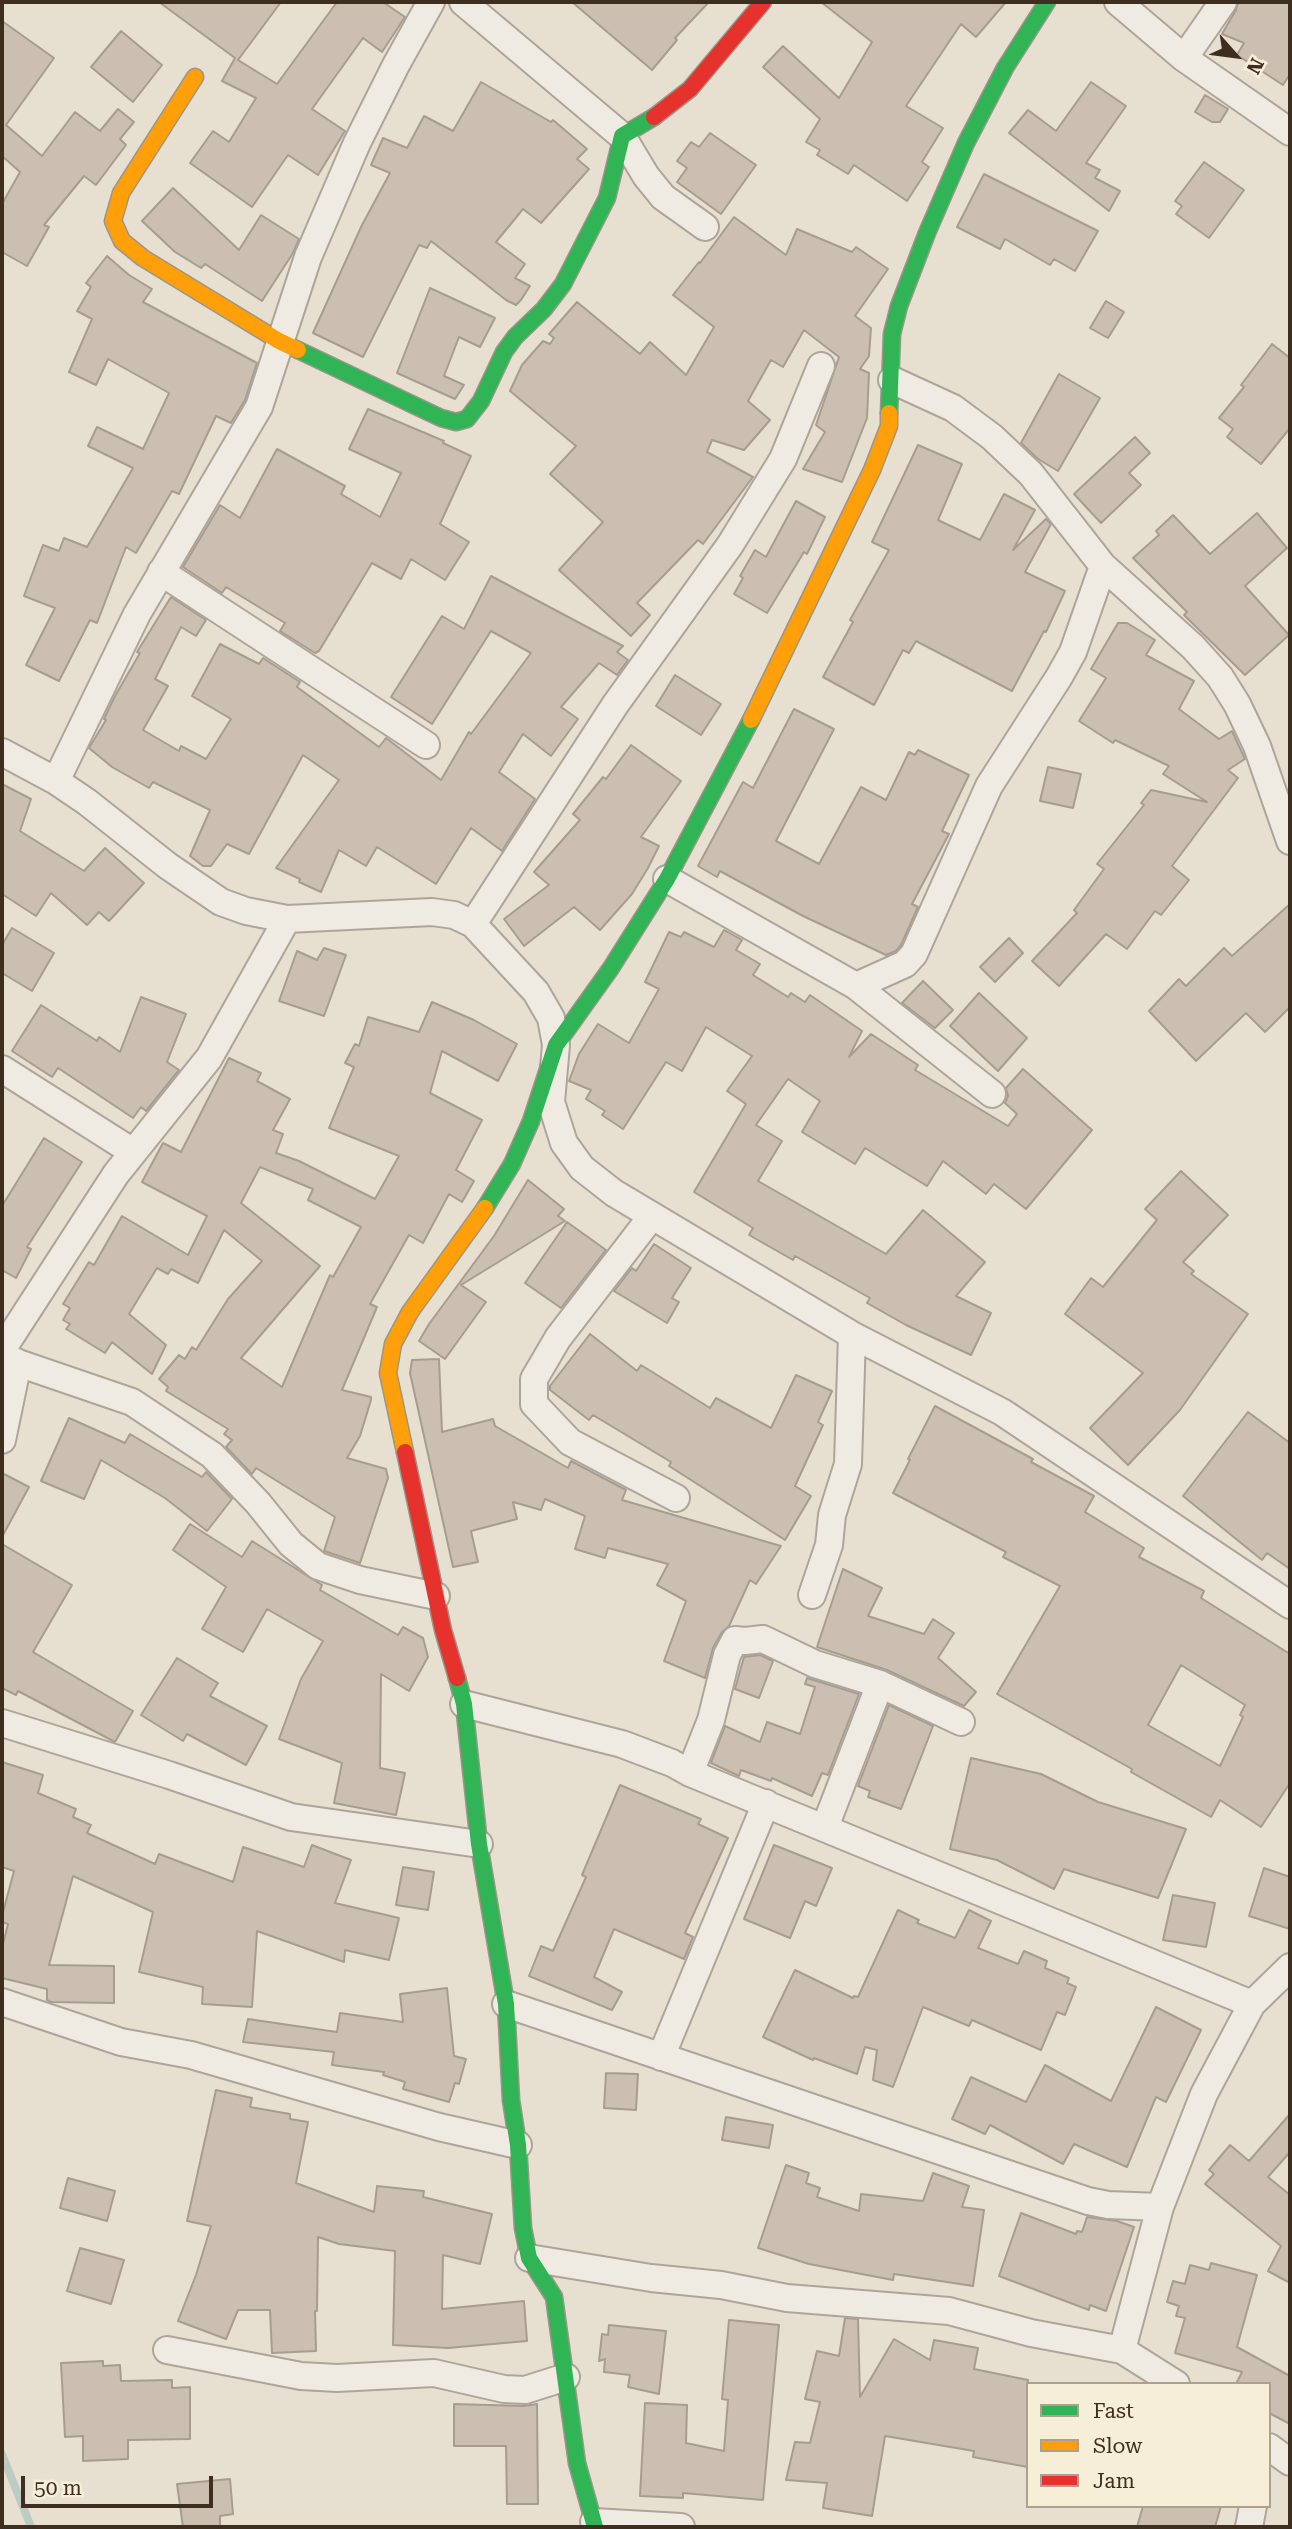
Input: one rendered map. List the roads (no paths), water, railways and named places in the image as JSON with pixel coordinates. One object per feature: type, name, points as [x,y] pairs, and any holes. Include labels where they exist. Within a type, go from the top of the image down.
[{"type":"street","points":[[56,781],[137,614],[259,407],[308,257],[357,143],[430,2]]},
{"type":"street","points":[[463,2],[622,136],[646,176],[663,197],[705,227]]},
{"type":"street","points":[[195,77],[121,193],[113,221],[122,241],[143,258],[279,341],[441,418],[456,422],[467,419],[481,401],[515,337],[544,309],[563,284],[607,198],[622,136],[668,108],[690,89],[763,2]]},
{"type":"street","points":[[681,2527],[595,2525],[577,2463],[554,2297],[529,2258],[523,2228],[518,2145],[511,2100],[506,2004],[479,1843],[464,1704],[436,1596],[388,1373],[393,1344],[410,1312],[475,1223],[512,1164],[531,1121],[556,1045],[611,968],[667,879],[765,693],[872,470],[889,426],[892,334],[899,306],[927,233],[966,142],[1005,68],[1047,2]]},
{"type":"street","points":[[1118,2],[1184,58],[1290,132]]},
{"type":"street","points":[[1184,58],[1223,2]]},
{"type":"street","points":[[473,924],[615,705],[743,523],[783,459],[821,366]]},
{"type":"street","points":[[892,380],[953,408],[992,438],[1031,474],[1103,566],[1193,647],[1220,677],[1237,704],[1257,746],[1290,841]]},
{"type":"street","points":[[856,986],[905,964],[914,954],[989,786],[1073,652],[1103,566]]},
{"type":"street","points":[[162,572],[426,745]]},
{"type":"street","points":[[2,752],[56,781],[87,802],[168,866],[221,902],[246,911],[287,919],[432,912],[454,915],[473,924],[536,992],[551,1018],[556,1045],[551,1102],[564,1143],[582,1168],[614,1193],[852,1335],[1012,1418],[1290,1605]]},
{"type":"street","points":[[667,879],[856,986],[992,1094]]},
{"type":"street","points":[[2,1440],[7,1356],[97,1202],[133,1152],[209,1058],[287,919]]},
{"type":"street","points":[[2,1069],[133,1152]]},
{"type":"street","points":[[652,1216],[558,1338],[534,1379],[534,1404],[570,1442],[676,1498]]},
{"type":"street","points":[[812,1595],[829,1545],[832,1515],[848,1464],[852,1335]]},
{"type":"street","points":[[7,1356],[132,1402],[212,1455],[258,1503],[291,1544],[318,1566],[360,1580],[436,1596]]},
{"type":"street","points":[[690,1773],[711,1720],[727,1655],[735,1640],[763,1639],[815,1664],[880,1684],[961,1722]]},
{"type":"street","points":[[825,1827],[880,1684]]},
{"type":"street","points":[[464,1704],[622,1744],[672,1763],[690,1773],[1252,2004]]},
{"type":"street","points":[[2,1723],[169,1775],[291,1817],[479,1843]]},
{"type":"street","points":[[661,2057],[766,1803]]},
{"type":"street","points":[[1122,2350],[1160,2207],[1204,2094],[1252,2004],[1290,1967]]},
{"type":"street","points":[[2,2002],[121,2042],[191,2054],[439,2127],[518,2145]]},
{"type":"street","points":[[506,2004],[1088,2201],[1108,2205],[1160,2207]]},
{"type":"street","points":[[529,2258],[650,2278],[721,2285],[787,2298],[949,2311],[1031,2333],[1122,2350],[1173,2382]]},
{"type":"street","points":[[167,2350],[301,2376],[337,2378],[433,2373],[504,2389],[525,2390],[566,2377]]},
{"type":"street","points":[[1271,2448],[1290,2462]]},
{"type":"street","points":[[1249,2527],[1253,2508]]},
{"type":"waterway","points":[[2,2454],[31,2527]]}]
